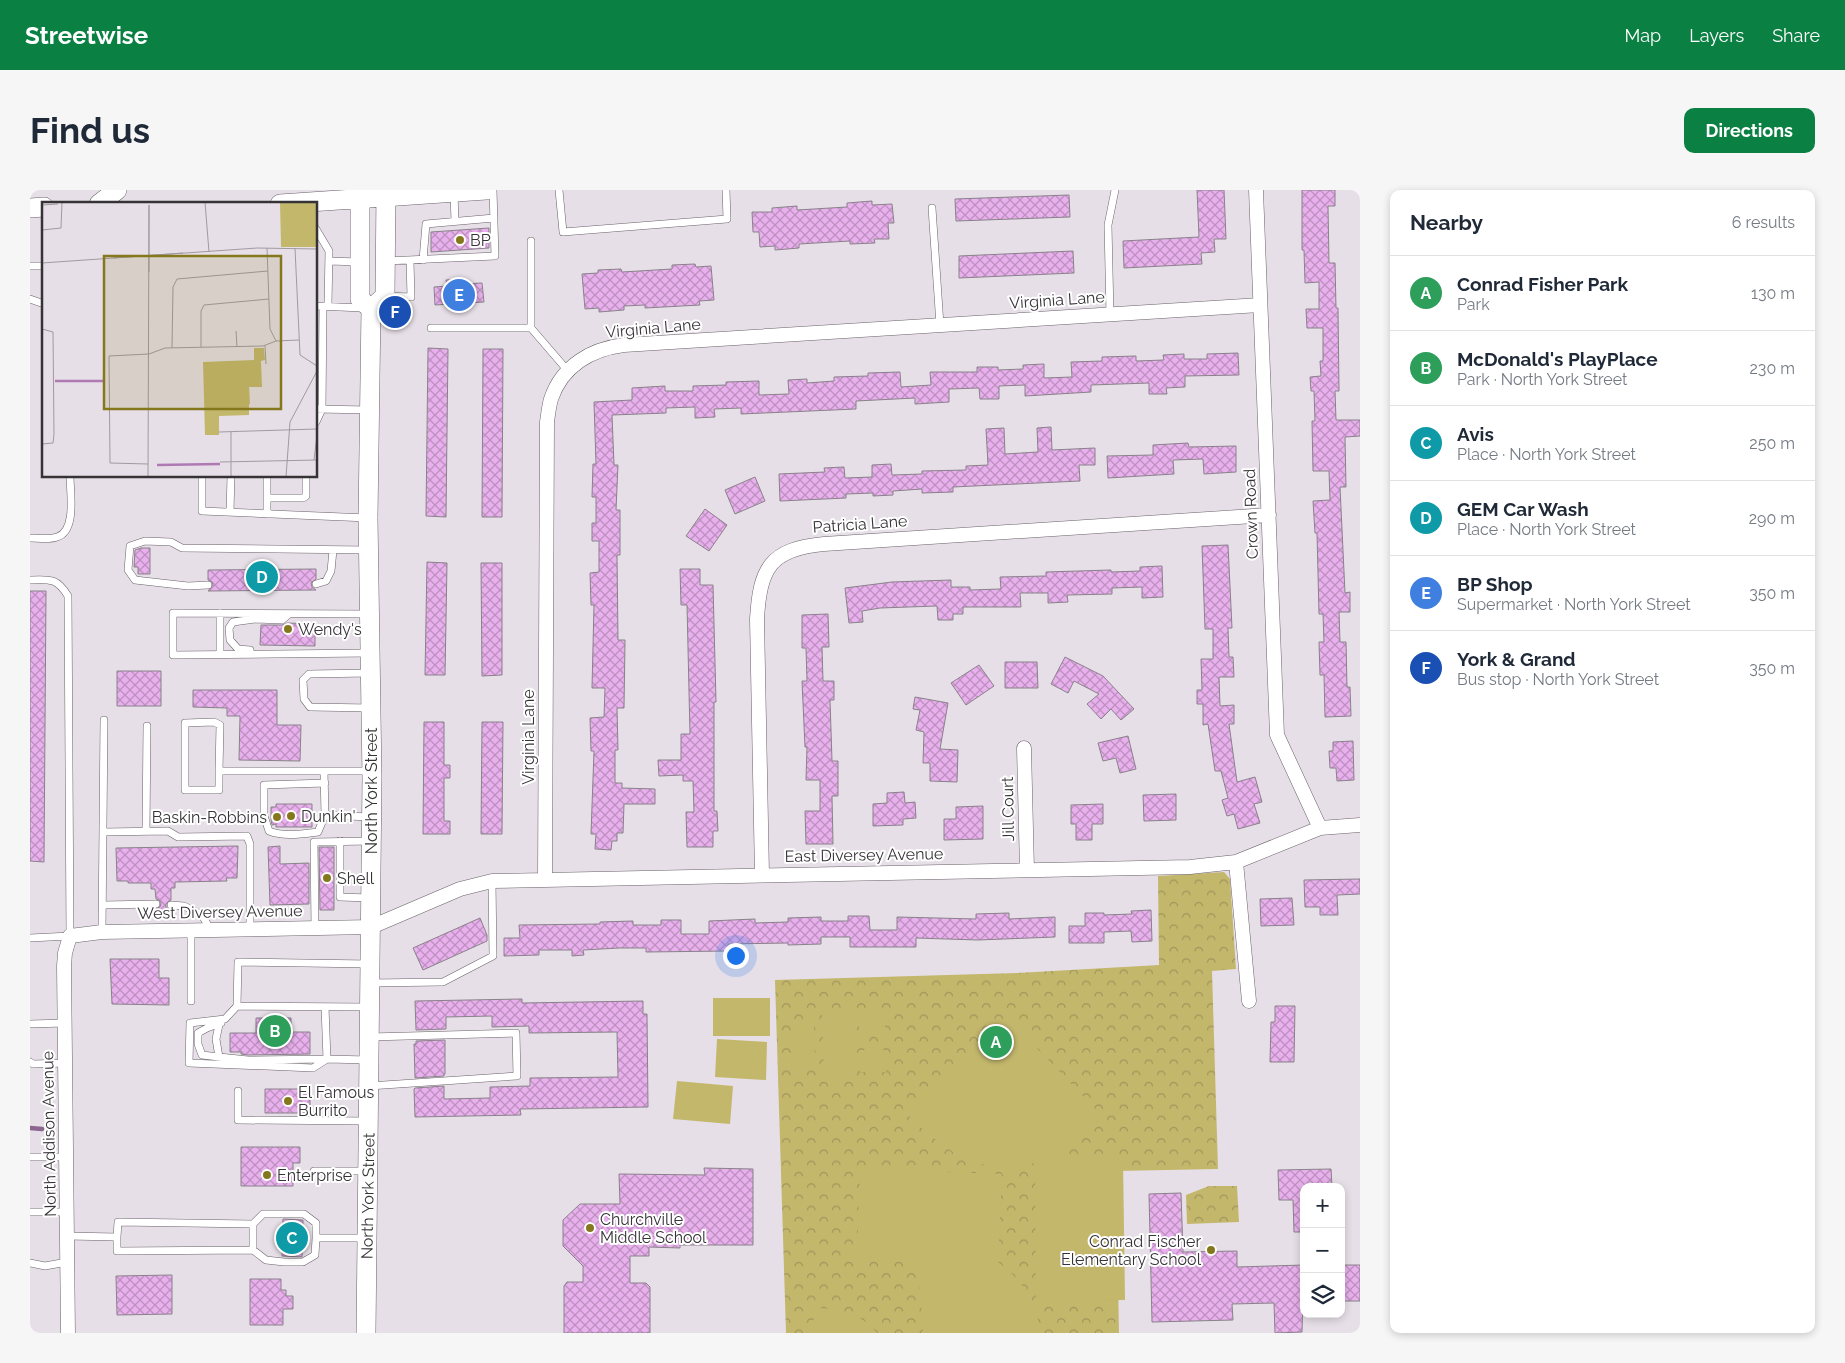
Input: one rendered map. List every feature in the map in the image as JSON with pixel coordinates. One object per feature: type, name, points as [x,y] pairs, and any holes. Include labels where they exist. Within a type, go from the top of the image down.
[{"type":"main road","points":[[102,202],[117,190]]},
{"type":"main road","points":[[300,202],[360,194],[486,190]]},
{"type":"main road","points":[[360,194],[360,300],[371,309],[385,296],[386,194]]},
{"type":"main road","name":"North York Street","points":[[366,1333],[372,841],[368,518],[371,309]]},
{"type":"street","name":"Crown Road","points":[[1256,190],[1277,735],[1320,828]]},
{"type":"street","name":"Virginia Lane","points":[[545,880],[547,422],[551,399],[559,383],[579,360],[608,347],[624,345],[1260,305]]},
{"type":"street","name":"Patricia Lane","points":[[762,874],[758,598],[761,581],[767,570],[785,554],[798,547],[824,544],[1268,515]]},
{"type":"street","name":"Jill Court","points":[[1024,748],[1027,870]]},
{"type":"street","name":"East Diversey Avenue","points":[[371,927],[460,889],[492,881],[762,874],[1190,867],[1236,862],[1320,828],[1360,824]]},
{"type":"street","points":[[1236,862],[1249,1001]]},
{"type":"street","name":"West Diversey Avenue","points":[[70,936],[102,932],[371,927]]},
{"type":"street","name":"North Addison Avenue","points":[[68,1333],[65,953],[70,936]]},
{"type":"lane","points":[[385,261],[496,256],[493,190]]},
{"type":"lane","points":[[559,190],[562,232],[727,219],[726,190]]},
{"type":"lane","points":[[1110,315],[1108,226],[1115,190]]},
{"type":"lane","points":[[454,192],[456,221]]},
{"type":"lane","points":[[932,208],[940,325]]},
{"type":"lane","points":[[423,260],[426,224],[494,218]]},
{"type":"lane","points":[[318,232],[329,251],[322,306],[319,409],[370,410]]},
{"type":"lane","points":[[531,241],[531,328],[568,371]]},
{"type":"lane","points":[[385,296],[411,297],[410,260]]},
{"type":"lane","points":[[329,262],[359,262]]},
{"type":"lane","points":[[30,298],[42,303]]},
{"type":"lane","points":[[322,306],[371,309]]},
{"type":"lane","points":[[431,328],[531,328]]},
{"type":"lane","points":[[30,538],[56,538],[67,530],[70,521],[70,478]]},
{"type":"lane","points":[[202,478],[202,511],[368,518]]},
{"type":"lane","points":[[230,512],[231,478]]},
{"type":"lane","points":[[267,478],[267,514]]},
{"type":"lane","points":[[267,498],[303,498],[306,496],[306,478]]},
{"type":"lane","points":[[208,585],[188,586],[136,580],[128,570],[130,546],[145,541],[171,542],[182,548],[369,550]]},
{"type":"lane","points":[[316,584],[326,581],[332,571],[333,550]]},
{"type":"lane","points":[[30,580],[51,579],[62,586],[68,596],[70,936],[30,938]]},
{"type":"lane","points":[[370,614],[174,614],[173,655],[370,653]]},
{"type":"lane","points":[[220,614],[220,654]]},
{"type":"lane","points":[[278,654],[238,649],[230,640],[229,628],[234,622],[255,619],[282,620],[289,614]]},
{"type":"lane","points":[[371,673],[309,674],[303,680],[304,699],[310,707],[371,708]]},
{"type":"lane","points":[[102,932],[104,720]]},
{"type":"lane","points":[[214,722],[220,725],[219,771],[219,790],[185,790],[185,723],[214,722]]},
{"type":"lane","points":[[146,831],[147,726]]},
{"type":"lane","points":[[219,771],[372,771]]},
{"type":"lane","points":[[324,771],[325,783],[325,815],[318,832],[276,834],[268,831],[264,816],[264,784],[325,783]]},
{"type":"lane","points":[[325,815],[372,817]]},
{"type":"lane","points":[[103,832],[168,831],[178,838],[247,836],[250,844],[250,929]]},
{"type":"lane","points":[[340,841],[340,897],[371,899]]},
{"type":"lane","points":[[314,928],[314,842],[372,841]]},
{"type":"lane","points":[[370,983],[443,982],[493,956],[492,881]]},
{"type":"lane","points":[[103,905],[156,904]]},
{"type":"lane","points":[[171,904],[184,906],[202,915],[210,930]]},
{"type":"lane","points":[[191,930],[191,1001]]},
{"type":"lane","points":[[369,1060],[248,1060],[202,1055],[198,1044],[198,1034],[207,1028],[219,1025],[237,1006],[238,962],[370,964]]},
{"type":"lane","points":[[237,1006],[370,1007]]},
{"type":"lane","points":[[326,1007],[327,1059]]},
{"type":"lane","points":[[225,1019],[190,1022],[189,1063],[313,1068],[327,1059]]},
{"type":"lane","points":[[30,1024],[65,1023]]},
{"type":"lane","points":[[219,1025],[216,1039],[219,1057]]},
{"type":"lane","points":[[369,1086],[517,1076],[516,1033],[370,1037]]},
{"type":"lane","points":[[30,1062],[33,1064],[66,1063]]},
{"type":"lane","points":[[238,1091],[238,1120],[369,1122]]},
{"type":"lane","points":[[30,1157],[66,1157]]},
{"type":"lane","points":[[314,1171],[368,1171]]},
{"type":"lane","points":[[30,1212],[67,1212]]},
{"type":"lane","points":[[253,1224],[118,1222],[117,1251],[253,1250],[266,1260],[303,1262],[315,1254],[316,1223],[304,1214],[263,1214],[253,1224],[253,1250]]},
{"type":"lane","points":[[67,1236],[117,1237]]},
{"type":"lane","points":[[316,1238],[367,1238]]},
{"type":"lane","points":[[30,1263],[45,1266],[67,1262]]},
{"type":"green space","points":[[1224,872],[1230,879],[1236,969],[1212,971],[1218,1169],[1116,1171],[1119,1333],[786,1333],[775,980],[1017,973],[1159,965],[1158,876]]},
{"type":"green space","points":[[713,998],[770,998],[770,1036],[713,1036]]},
{"type":"green space","points":[[822,1012],[853,1012],[855,1077],[824,1077]]},
{"type":"green space","points":[[859,1012],[885,1012],[885,1034],[859,1034]]},
{"type":"green space","points":[[814,1020],[815,1069],[792,1070],[791,1021]]},
{"type":"green space","points":[[1011,1021],[1101,1115],[1076,1142],[1063,1151],[1045,1159],[1123,1159],[1125,1300],[1036,1301],[1035,1163],[1015,1166],[980,1164],[965,1158],[936,1140],[908,1115],[996,1022]]},
{"type":"green space","points":[[717,1039],[767,1042],[766,1080],[715,1077]]},
{"type":"green space","points":[[859,1050],[885,1050],[886,1072],[860,1072]]},
{"type":"green space","points":[[677,1081],[733,1086],[730,1124],[673,1119]]},
{"type":"green space","points":[[860,1169],[1002,1174],[998,1262],[1015,1276],[1027,1293],[1036,1312],[1041,1333],[923,1333],[918,1260],[857,1257]]},
{"type":"green space","points":[[1209,1186],[1237,1186],[1239,1222],[1187,1224],[1186,1195]]},
{"type":"green space","points":[[816,1308],[850,1313],[871,1326],[877,1333],[811,1333]]},
{"type":"building","points":[[1197,190],[1224,190],[1226,239],[1214,239],[1215,252],[1201,253],[1202,264],[1124,268],[1123,241],[1199,237]]},
{"type":"building","points":[[1302,190],[1335,190],[1335,206],[1328,206],[1329,263],[1335,263],[1336,308],[1338,308],[1339,391],[1335,391],[1336,420],[1360,420],[1360,436],[1345,437],[1346,487],[1340,487],[1345,593],[1350,592],[1350,612],[1339,612],[1340,642],[1346,642],[1347,687],[1350,687],[1351,716],[1325,717],[1324,675],[1320,675],[1319,642],[1324,642],[1323,614],[1319,614],[1317,533],[1315,533],[1313,501],[1330,500],[1329,471],[1313,471],[1312,421],[1315,421],[1314,391],[1311,391],[1310,377],[1321,376],[1320,361],[1323,361],[1323,328],[1307,328],[1306,309],[1319,309],[1319,282],[1305,283],[1304,250],[1302,250]]},
{"type":"building","points":[[1069,195],[1070,217],[956,221],[955,199]]},
{"type":"building","points":[[872,201],[872,205],[892,204],[894,223],[888,223],[889,239],[874,239],[875,243],[850,244],[850,241],[799,244],[799,248],[775,250],[775,246],[760,247],[759,232],[753,232],[752,212],[772,212],[772,208],[797,206],[797,210],[847,207],[847,203]]},
{"type":"building","name":"BP","points":[[489,228],[489,248],[431,252],[431,232]]},
{"type":"building","points":[[1073,251],[1074,273],[959,278],[959,256]]},
{"type":"building","points":[[695,264],[696,267],[711,266],[714,300],[699,301],[700,305],[645,308],[645,305],[624,306],[624,310],[599,312],[599,308],[585,309],[582,274],[598,273],[598,270],[621,269],[622,272],[672,269],[672,265]]},
{"type":"building","points":[[462,279],[463,284],[482,283],[484,302],[435,305],[434,287],[447,286],[446,280]]},
{"type":"building","points":[[428,348],[448,349],[446,517],[426,516]]},
{"type":"building","points":[[483,349],[503,349],[502,517],[482,517]]},
{"type":"building","points":[[1238,353],[1239,375],[1185,376],[1185,387],[1166,388],[1167,394],[1149,394],[1149,383],[1091,385],[1091,392],[1025,396],[1025,385],[999,386],[999,399],[980,399],[979,388],[949,389],[949,402],[915,404],[915,398],[856,401],[856,409],[741,414],[741,408],[714,409],[715,417],[695,418],[695,407],[666,408],[666,413],[612,415],[614,465],[618,465],[616,510],[620,510],[620,555],[617,555],[618,640],[625,640],[624,708],[617,708],[618,750],[615,750],[615,783],[622,783],[622,788],[655,789],[655,804],[624,804],[623,833],[617,833],[617,841],[612,841],[611,850],[595,849],[596,834],[591,834],[594,751],[591,751],[590,718],[604,717],[605,688],[592,688],[594,605],[591,605],[590,573],[599,572],[599,541],[592,541],[592,523],[596,523],[596,497],[592,497],[593,464],[596,464],[594,402],[632,400],[632,388],[665,386],[665,391],[693,391],[693,386],[726,385],[726,382],[759,381],[759,395],[789,394],[788,380],[807,379],[807,383],[834,381],[834,377],[868,376],[868,373],[900,372],[901,387],[931,385],[930,372],[977,372],[977,367],[998,367],[998,370],[1023,369],[1023,365],[1044,364],[1044,378],[1072,377],[1071,362],[1102,361],[1102,357],[1136,356],[1136,361],[1164,360],[1163,355],[1184,354],[1184,359],[1207,359],[1207,354]]},
{"type":"building","points":[[1051,427],[1052,450],[1095,448],[1095,465],[1079,465],[1080,481],[953,487],[953,492],[922,493],[922,489],[893,491],[893,495],[873,496],[873,493],[846,494],[846,498],[780,501],[779,474],[825,472],[824,468],[844,467],[845,478],[872,477],[872,465],[891,464],[892,475],[922,474],[922,471],[966,470],[966,466],[988,465],[986,429],[1004,428],[1005,454],[1038,452],[1037,428]]},
{"type":"building","points":[[1188,443],[1189,447],[1236,446],[1236,472],[1204,474],[1203,459],[1173,460],[1174,474],[1108,478],[1107,456],[1153,455],[1153,445]]},
{"type":"building","points":[[755,477],[765,501],[735,514],[725,490]]},
{"type":"building","points":[[705,509],[727,525],[709,551],[686,536]]},
{"type":"building","points":[[1228,545],[1232,628],[1228,628],[1229,657],[1233,657],[1234,677],[1219,677],[1220,706],[1234,705],[1234,724],[1229,724],[1237,782],[1255,777],[1262,802],[1254,804],[1260,823],[1238,829],[1234,814],[1227,816],[1222,800],[1228,798],[1221,771],[1215,771],[1208,724],[1203,725],[1203,704],[1197,704],[1197,690],[1202,690],[1201,659],[1213,659],[1213,629],[1205,629],[1202,546]]},
{"type":"building","points":[[150,548],[150,574],[138,574],[138,567],[134,567],[135,550]]},
{"type":"building","points":[[427,562],[447,563],[445,675],[425,675]]},
{"type":"building","points":[[481,563],[502,563],[502,675],[482,676]]},
{"type":"building","points":[[1162,566],[1163,597],[1142,598],[1142,587],[1112,588],[1112,594],[1067,595],[1068,602],[1048,603],[1048,593],[1020,593],[1021,607],[963,607],[963,614],[953,614],[953,620],[938,620],[937,606],[880,608],[862,611],[863,622],[849,623],[845,588],[892,582],[951,580],[951,587],[970,587],[970,590],[1001,589],[1000,577],[1046,576],[1046,572],[1140,571],[1140,567]]},
{"type":"building","points":[[316,569],[316,579],[311,583],[312,587],[316,590],[208,591],[213,585],[208,580],[208,570]]},
{"type":"building","points":[[680,569],[700,569],[700,585],[713,585],[716,702],[714,702],[714,811],[717,811],[718,831],[713,831],[713,847],[687,847],[686,812],[694,812],[693,781],[683,781],[683,775],[659,776],[658,760],[681,760],[681,734],[690,734],[687,605],[681,605]]},
{"type":"building","points":[[30,591],[46,591],[44,862],[30,861]]},
{"type":"building","points":[[828,614],[829,647],[822,647],[823,681],[834,681],[834,700],[830,700],[832,761],[838,761],[838,796],[832,796],[833,844],[806,844],[805,811],[820,811],[820,780],[806,780],[807,747],[805,747],[802,681],[807,681],[806,648],[802,648],[802,615]]},
{"type":"building","name":"Wendy's","points":[[287,623],[315,624],[315,646],[260,645],[261,625],[282,625]]},
{"type":"building","points":[[1065,657],[1103,676],[1134,709],[1121,720],[1111,709],[1101,719],[1087,704],[1099,694],[1074,681],[1068,693],[1051,684]]},
{"type":"building","points":[[1005,662],[1037,662],[1038,688],[1005,688]]},
{"type":"building","points":[[979,665],[994,686],[966,705],[951,683]]},
{"type":"building","points":[[117,671],[161,671],[161,706],[117,706]]},
{"type":"building","points":[[193,690],[277,690],[277,725],[301,725],[300,761],[239,760],[240,716],[227,716],[227,708],[193,707]]},
{"type":"building","points":[[915,697],[948,703],[940,749],[958,750],[957,782],[930,781],[930,763],[923,763],[924,732],[916,730],[920,710],[913,709]]},
{"type":"building","points":[[424,722],[444,722],[444,765],[450,765],[450,778],[444,778],[444,821],[450,821],[450,834],[423,834]]},
{"type":"building","points":[[482,722],[503,722],[502,834],[481,834]]},
{"type":"building","points":[[1128,736],[1136,769],[1120,773],[1116,758],[1103,761],[1098,743]]},
{"type":"building","points":[[1353,741],[1354,780],[1337,781],[1336,768],[1330,768],[1329,751],[1333,751],[1333,742]]},
{"type":"building","points":[[904,792],[905,803],[915,802],[916,818],[903,819],[903,825],[873,826],[873,804],[887,803],[887,793]]},
{"type":"building","points":[[1176,794],[1176,820],[1144,821],[1143,795]]},
{"type":"building","name":"Dunkin'","points":[[276,804],[312,804],[312,827],[276,827],[276,824],[272,825],[271,807],[276,807]]},
{"type":"building","points":[[1103,804],[1103,824],[1092,824],[1092,840],[1076,840],[1076,824],[1071,824],[1071,805]]},
{"type":"building","points":[[983,806],[983,839],[944,840],[944,819],[956,819],[956,807]]},
{"type":"building","points":[[238,846],[237,878],[226,878],[227,881],[175,882],[175,888],[171,888],[171,900],[166,904],[166,908],[171,910],[171,913],[156,913],[156,909],[160,907],[161,903],[156,899],[155,889],[151,889],[151,883],[117,881],[116,848]]},
{"type":"building","points":[[280,846],[280,864],[309,863],[309,904],[270,905],[268,847]]},
{"type":"building","name":"Shell","points":[[319,847],[334,847],[334,910],[320,910]]},
{"type":"building","points":[[1360,879],[1360,894],[1337,895],[1338,915],[1320,915],[1320,907],[1305,907],[1304,880]]},
{"type":"building","points":[[1292,898],[1294,925],[1261,926],[1260,899]]},
{"type":"building","points":[[1151,910],[1152,941],[1132,942],[1131,931],[1104,932],[1104,943],[1069,943],[1069,926],[1085,926],[1085,913],[1104,913],[1104,915],[1132,914],[1131,911]]},
{"type":"building","points":[[1009,913],[1009,919],[1055,917],[1055,937],[978,940],[916,938],[916,947],[850,947],[850,937],[821,937],[821,944],[728,944],[728,951],[646,952],[646,948],[619,948],[583,950],[584,955],[572,956],[572,950],[539,950],[539,955],[504,956],[504,938],[520,938],[519,925],[600,924],[600,922],[633,921],[633,925],[661,925],[661,920],[681,920],[681,934],[709,934],[709,921],[755,919],[755,923],[788,922],[788,918],[821,917],[821,921],[848,921],[848,916],[869,916],[870,930],[897,930],[897,917],[976,919],[976,914]]},
{"type":"building","points":[[480,918],[487,935],[487,941],[423,970],[413,948]]},
{"type":"building","points":[[110,959],[159,959],[159,978],[169,978],[169,1005],[112,1004]]},
{"type":"building","points":[[522,999],[522,1003],[643,1001],[643,1014],[647,1014],[648,1107],[520,1109],[521,1115],[415,1117],[415,1088],[444,1086],[444,1099],[490,1098],[490,1087],[530,1086],[530,1078],[618,1077],[617,1032],[529,1033],[529,1026],[492,1027],[492,1016],[446,1017],[446,1029],[416,1030],[415,1001]]},
{"type":"building","points":[[1275,1006],[1295,1006],[1294,1062],[1270,1062],[1271,1022],[1275,1022]]},
{"type":"building","points":[[256,1018],[291,1018],[291,1032],[310,1032],[310,1054],[248,1055],[241,1054],[241,1052],[230,1052],[230,1033],[256,1033]]},
{"type":"building","points":[[445,1040],[444,1076],[415,1078],[414,1044],[416,1044],[416,1041]]},
{"type":"building","name":"El Famous Burrito","points":[[265,1089],[310,1089],[310,1113],[265,1113]]},
{"type":"building","name":"Enterprise","points":[[241,1147],[300,1147],[300,1163],[293,1163],[293,1186],[241,1186]]},
{"type":"building","points":[[704,1168],[753,1169],[753,1245],[680,1245],[680,1248],[649,1247],[649,1256],[630,1256],[630,1283],[646,1283],[650,1287],[650,1333],[564,1333],[564,1286],[567,1282],[583,1282],[583,1266],[563,1246],[563,1220],[580,1204],[620,1204],[619,1174],[705,1175]]},
{"type":"building","points":[[1331,1169],[1332,1183],[1300,1183],[1300,1232],[1294,1232],[1293,1200],[1279,1200],[1278,1170]]},
{"type":"building","points":[[1181,1193],[1183,1252],[1237,1251],[1237,1267],[1300,1265],[1300,1318],[1302,1318],[1302,1332],[1275,1333],[1274,1303],[1232,1304],[1233,1320],[1152,1322],[1149,1194]]},
{"type":"building","points":[[283,1219],[303,1220],[302,1257],[282,1256]]},
{"type":"building","points":[[1345,1265],[1360,1265],[1360,1301],[1345,1301]]},
{"type":"building","points":[[172,1275],[172,1314],[117,1315],[116,1276]]},
{"type":"building","points":[[250,1279],[281,1279],[281,1290],[286,1290],[286,1296],[293,1296],[293,1309],[283,1309],[283,1325],[250,1325]]},
{"type":"waterway","points":[[30,1128],[42,1129]]},
{"type":"place","name":"BP","points":[[460,240]]},
{"type":"place","name":"BP Shop","points":[[459,295]]},
{"type":"place","name":"York & Grand","points":[[395,312]]},
{"type":"place","name":"GEM Car Wash","points":[[262,577]]},
{"type":"place","name":"Wendy's","points":[[288,629]]},
{"type":"place","name":"Dunkin'","points":[[291,816]]},
{"type":"place","name":"Baskin-Robbins","points":[[277,817]]},
{"type":"place","name":"Shell","points":[[327,878]]},
{"type":"place","name":"McDonald's PlayPlace","points":[[275,1031]]},
{"type":"place","name":"Conrad Fisher Park","points":[[996,1042]]},
{"type":"place","name":"El Famous Burrito","points":[[288,1101]]},
{"type":"place","name":"Enterprise","points":[[267,1175]]},
{"type":"place","name":"Churchville Middle School","points":[[590,1228]]},
{"type":"place","name":"Avis","points":[[292,1238]]},
{"type":"place","name":"Conrad Fischer Elementary School","points":[[1211,1250]]}]
